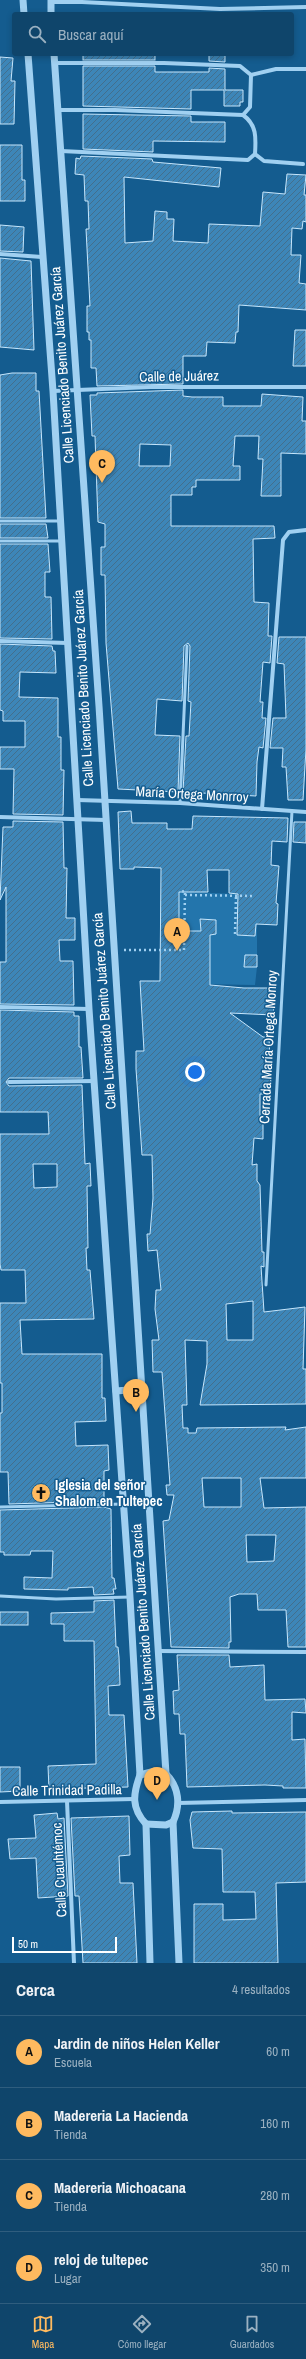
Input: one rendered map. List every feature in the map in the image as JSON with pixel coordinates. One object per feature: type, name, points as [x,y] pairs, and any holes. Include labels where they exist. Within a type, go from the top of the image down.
[{"type":"street","points":[[23,0],[24,12]]},
{"type":"street","points":[[51,12],[51,1],[205,9],[306,7]]},
{"type":"street","name":"Calle Licenciado Benito Juárez García","points":[[28,56],[53,391],[89,1009],[96,1081],[130,1597],[140,1775],[134,1799]]},
{"type":"street","name":"Calle Licenciado Benito Juárez García","points":[[54,56],[99,706],[103,801],[106,820],[166,1774],[175,1783],[178,1803],[178,1812],[173,1822],[179,1963]]},
{"type":"street","points":[[55,63],[164,63],[240,66],[251,75]]},
{"type":"street","points":[[251,75],[276,69],[306,69]]},
{"type":"street","points":[[243,115],[250,106],[251,75]]},
{"type":"street","points":[[58,110],[114,110],[243,115],[250,120],[254,128],[255,154],[264,161],[303,164]]},
{"type":"street","points":[[61,151],[248,160],[255,154]]},
{"type":"street","points":[[0,254],[42,257]]},
{"type":"street","name":"Calle de Juárez","points":[[53,391],[151,387],[306,386]]},
{"type":"street","points":[[262,809],[283,540],[289,532],[306,530]]},
{"type":"street","points":[[0,641],[68,643]]},
{"type":"street","name":"María Ortega Monrroy","points":[[77,800],[180,803],[306,812]]},
{"type":"street","points":[[0,817],[106,820]]},
{"type":"street","points":[[0,1007],[89,1009]]},
{"type":"street","points":[[9,1082],[96,1081]]},
{"type":"street","points":[[116,1391],[141,1389]]},
{"type":"street","points":[[158,1651],[306,1652]]},
{"type":"street","points":[[140,1775],[155,1771],[166,1774]]},
{"type":"street","points":[[134,1799],[136,1814],[146,1824],[166,1825],[173,1822]]},
{"type":"street","name":"Calle Trinidad Padilla","points":[[0,1802],[134,1799]]},
{"type":"street","points":[[178,1803],[306,1800]]},
{"type":"street","name":"Calle Cuauhtémoc","points":[[66,1801],[74,1963]]},
{"type":"street","points":[[146,1824],[150,1963]]},
{"type":"lane","points":[[0,521],[60,521]]},
{"type":"lane","points":[[0,540],[61,541]]},
{"type":"lane","points":[[180,803],[187,646]]},
{"type":"lane","name":"Cerrada María Ortega Monroy","points":[[266,1285],[292,811]]},
{"type":"lane","points":[[0,1507],[124,1504]]},
{"type":"lane","points":[[0,1596],[56,1599],[130,1597]]},
{"type":"path","points":[[113,950],[184,950],[185,891],[179,892]]},
{"type":"path","points":[[185,895],[255,896]]},
{"type":"path","points":[[235,934],[236,896]]},
{"type":"shaded area","points":[[178,881],[191,892],[257,895],[257,955],[245,955],[244,966],[257,967],[255,985],[196,984],[210,970],[210,935],[216,934],[216,920],[200,919],[201,935],[179,931]]},
{"type":"building","points":[[83,56],[155,56],[155,60],[83,60]]},
{"type":"building","points":[[209,56],[225,56],[225,62],[209,61]]},
{"type":"building","points":[[0,57],[13,58],[11,81],[15,81],[14,124],[0,124]]},
{"type":"building","points":[[83,66],[155,66],[155,72],[209,72],[209,68],[225,69],[225,90],[243,90],[243,102],[240,102],[240,106],[224,106],[224,90],[191,90],[191,109],[83,106]]},
{"type":"building","points":[[83,114],[191,116],[191,122],[225,122],[225,142],[153,141],[153,152],[83,149]]},
{"type":"building","points":[[0,145],[22,145],[22,180],[25,180],[25,201],[0,201]]},
{"type":"building","points":[[81,156],[152,159],[153,162],[221,168],[219,187],[124,177],[125,243],[153,241],[155,211],[167,212],[167,219],[174,219],[173,241],[208,243],[209,224],[260,226],[263,192],[285,194],[287,174],[306,175],[304,195],[306,195],[306,222],[303,221],[302,229],[292,228],[291,255],[301,255],[299,283],[306,284],[306,310],[239,305],[238,332],[236,332],[235,343],[207,342],[206,356],[183,356],[183,384],[97,386],[96,368],[91,368],[91,340],[89,340],[89,332],[87,332],[87,306],[90,306],[86,229],[89,229],[88,201],[85,201],[84,175],[75,174],[76,158],[80,159]]},
{"type":"building","points":[[0,225],[24,227],[23,252],[0,251]]},
{"type":"building","points":[[0,258],[31,261],[34,350],[0,347]]},
{"type":"building","points":[[295,330],[306,330],[306,366],[293,366]]},
{"type":"building","points":[[12,373],[36,373],[36,391],[39,391],[46,518],[0,518],[0,375]]},
{"type":"building","points":[[183,390],[183,396],[223,397],[223,406],[261,406],[262,394],[303,397],[302,421],[306,421],[306,454],[281,453],[281,496],[261,496],[263,459],[258,459],[259,436],[235,436],[233,466],[240,466],[240,480],[196,480],[196,487],[192,487],[192,495],[171,495],[171,526],[274,526],[275,538],[253,539],[254,602],[269,603],[268,636],[272,636],[270,663],[263,662],[260,702],[263,702],[262,718],[266,718],[263,748],[259,747],[257,762],[256,796],[183,792],[186,736],[189,736],[191,702],[188,701],[190,646],[188,643],[184,646],[182,701],[157,699],[155,735],[180,736],[178,792],[118,789],[106,643],[105,575],[101,575],[101,547],[105,547],[105,524],[98,522],[95,436],[92,436],[90,395],[97,395],[97,393]],"holes":[[[140,444],[171,445],[170,466],[139,466]]]},
{"type":"building","points":[[0,524],[46,524],[48,538],[0,538]]},
{"type":"building","points":[[0,544],[48,544],[50,572],[45,572],[45,597],[51,597],[52,639],[0,638]]},
{"type":"building","points":[[279,637],[306,637],[306,749],[303,800],[288,800],[286,767],[282,767],[283,748],[270,748],[273,718],[286,718],[284,664],[277,663]]},
{"type":"building","points":[[0,644],[52,646],[53,651],[55,651],[56,673],[20,672],[19,697],[58,698],[58,737],[61,737],[61,770],[64,770],[63,815],[13,814],[14,769],[0,769],[0,747],[25,747],[25,721],[3,721],[3,711],[0,710]]},
{"type":"building","points":[[131,811],[132,823],[167,823],[167,829],[192,829],[193,816],[288,818],[287,842],[272,841],[271,865],[279,866],[276,903],[278,904],[277,925],[256,924],[255,936],[237,935],[238,894],[229,893],[229,870],[207,870],[208,892],[179,892],[179,931],[201,931],[200,919],[216,920],[216,934],[210,935],[210,985],[244,988],[276,988],[273,1015],[230,1013],[263,1037],[269,1037],[271,1086],[265,1085],[265,1094],[260,1094],[260,1122],[263,1122],[263,1139],[254,1138],[252,1165],[257,1164],[257,1181],[260,1185],[262,1252],[264,1252],[264,1267],[261,1266],[264,1312],[305,1307],[303,1369],[306,1369],[306,1404],[200,1405],[207,1364],[207,1341],[185,1340],[187,1405],[182,1405],[183,1428],[188,1428],[188,1433],[196,1433],[197,1428],[286,1427],[285,1430],[306,1427],[306,1478],[260,1478],[264,1508],[306,1507],[306,1647],[288,1647],[286,1610],[258,1610],[257,1594],[239,1594],[230,1597],[231,1642],[229,1642],[229,1648],[171,1647],[163,1521],[169,1520],[174,1495],[167,1495],[166,1485],[170,1485],[162,1372],[153,1372],[152,1340],[159,1340],[155,1309],[156,1290],[161,1290],[157,1250],[148,1251],[147,1234],[150,1234],[153,1198],[152,1155],[142,1155],[136,1069],[136,1051],[144,1051],[140,981],[160,981],[161,868],[134,867],[134,869],[120,869],[118,812]],"holes":[[[253,1301],[253,1340],[227,1340],[226,1304]],[[202,1478],[241,1478],[241,1507],[204,1507]],[[246,1535],[276,1535],[274,1561],[247,1562]]]},
{"type":"building","points":[[13,821],[63,822],[64,868],[67,868],[66,918],[75,918],[75,940],[59,940],[60,961],[73,961],[74,1005],[0,1004],[0,962],[6,962],[6,887],[0,900],[3,827],[13,827]]},
{"type":"building","points":[[294,822],[306,822],[306,843],[293,842]]},
{"type":"building","points":[[245,955],[257,955],[257,967],[244,967]]},
{"type":"building","points":[[0,1010],[74,1012],[74,1016],[79,1016],[79,1047],[81,1047],[83,1078],[9,1078],[6,1082],[9,1086],[82,1085],[85,1164],[90,1163],[91,1186],[87,1186],[87,1270],[90,1270],[94,1319],[20,1320],[22,1354],[102,1354],[102,1398],[105,1398],[106,1421],[75,1422],[76,1446],[108,1445],[109,1470],[104,1471],[104,1501],[9,1504],[8,1472],[0,1472],[0,1413],[2,1413],[2,1383],[0,1383],[0,1303],[26,1303],[25,1270],[1,1270],[0,1264],[0,1134],[49,1134],[48,1112],[0,1112]],"holes":[[[33,1164],[57,1164],[57,1187],[34,1188]]]},
{"type":"building","points":[[104,1507],[111,1509],[112,1578],[114,1578],[116,1589],[113,1589],[114,1594],[94,1595],[93,1587],[68,1588],[68,1590],[24,1589],[24,1577],[52,1578],[53,1551],[31,1551],[30,1555],[4,1555],[4,1552],[0,1552],[0,1510]]},
{"type":"building","points":[[114,1600],[116,1647],[118,1647],[120,1685],[108,1686],[109,1715],[124,1715],[128,1787],[49,1789],[48,1766],[96,1764],[94,1641],[64,1641],[64,1624],[51,1624],[51,1613],[94,1612],[94,1601]]},
{"type":"building","points":[[0,1612],[28,1612],[28,1625],[0,1625]]},
{"type":"building","points":[[177,1655],[229,1655],[230,1667],[264,1665],[265,1700],[305,1699],[306,1713],[292,1712],[292,1740],[305,1739],[306,1788],[283,1788],[283,1786],[265,1785],[187,1787],[185,1734],[180,1734],[179,1714],[174,1714],[173,1691],[179,1690]]},
{"type":"building","points":[[0,1767],[20,1767],[20,1791],[0,1792]]},
{"type":"building","points":[[232,1811],[232,1813],[306,1812],[306,1882],[276,1883],[278,1963],[194,1963],[194,1904],[223,1904],[223,1920],[256,1919],[255,1892],[223,1892],[222,1849],[193,1848],[190,1820],[192,1812]]},
{"type":"building","points":[[57,1813],[58,1819],[64,1818],[68,1896],[38,1898],[36,1858],[10,1859],[8,1839],[36,1838],[34,1815]]},
{"type":"building","points":[[129,1816],[130,1855],[119,1856],[120,1883],[133,1883],[137,1963],[83,1963],[79,1896],[75,1896],[71,1818]]},
{"type":"place","name":"Madereria Michoacana","points":[[102,483]]},
{"type":"place","name":"Jardin de niños Helen Keller","points":[[177,951]]},
{"type":"place","name":"Madereria La Hacienda","points":[[136,1412]]},
{"type":"place","name":"Iglesia del señor Shalom en Tultepec","points":[[41,1493]]},
{"type":"place","name":"reloj de tultepec","points":[[157,1800]]}]
